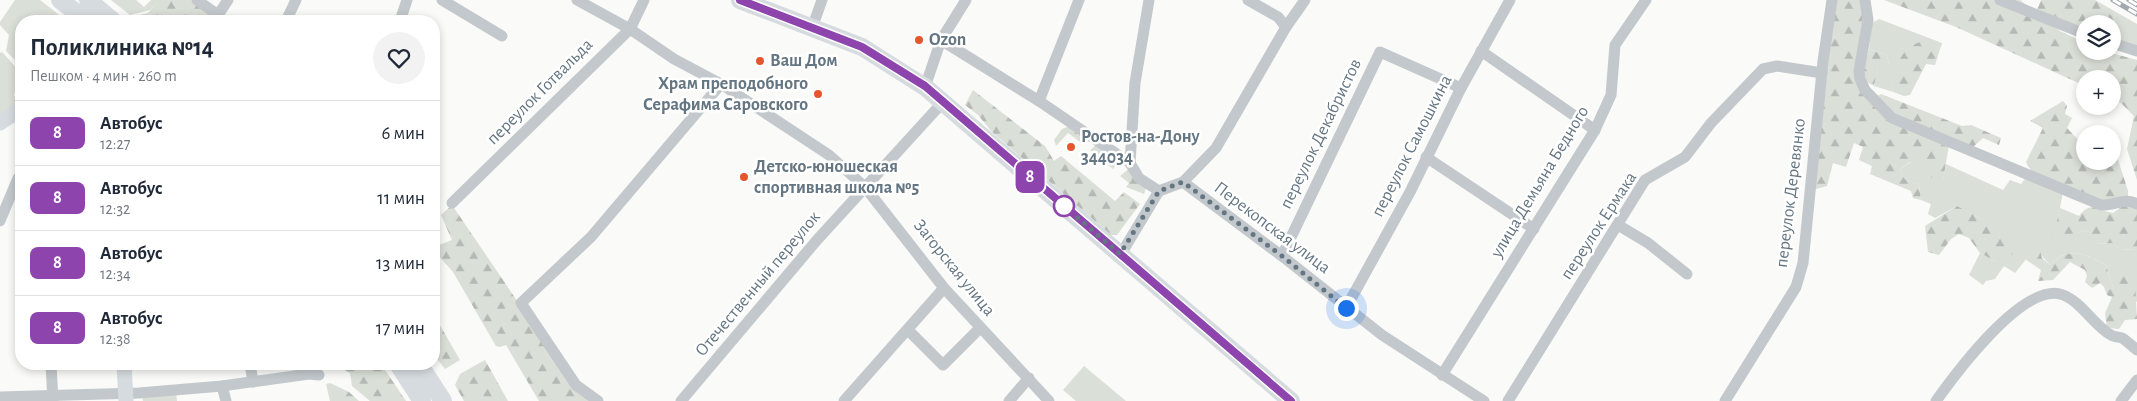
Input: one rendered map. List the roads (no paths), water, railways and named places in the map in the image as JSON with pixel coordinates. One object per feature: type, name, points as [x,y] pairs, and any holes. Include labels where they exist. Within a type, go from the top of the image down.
[{"type":"main road","points":[[60,0],[79,15]]},
{"type":"main road","points":[[88,0],[106,15]]},
{"type":"main road","points":[[740,0],[862,47],[925,86],[1291,401]]},
{"type":"main road","points":[[0,123],[15,113]]},
{"type":"main road","points":[[124,370],[126,398]]},
{"type":"main road","points":[[402,370],[422,401]]},
{"type":"main road","points":[[423,370],[442,401]]},
{"type":"street","points":[[197,0],[218,15],[228,0]]},
{"type":"street","points":[[289,15],[296,0]]},
{"type":"street","points":[[402,15],[407,0]]},
{"type":"street","points":[[442,0],[502,36]]},
{"type":"street","name":"Загорская улица","points":[[577,0],[630,29],[674,59],[721,84],[829,155],[865,187],[944,288],[1049,401]]},
{"type":"street","name":"переулок Готвальда","points":[[452,203],[630,29],[644,0]]},
{"type":"street","points":[[812,28],[822,0]]},
{"type":"street","points":[[925,86],[941,40],[966,0]]},
{"type":"street","points":[[1039,101],[1079,0]]},
{"type":"street","points":[[1130,163],[1135,83],[1149,0]]},
{"type":"street","points":[[1248,0],[1278,17],[1286,26]]},
{"type":"street","points":[[1120,254],[1159,191],[1183,182],[1216,148],[1286,26],[1305,0]]},
{"type":"street","name":"переулок Самошкина","points":[[1346,308],[1410,192],[1461,88],[1510,0]]},
{"type":"street","name":"улица Демьяна Бедного","points":[[1442,375],[1595,130],[1611,95],[1615,45],[1646,0]]},
{"type":"street","name":"переулок Деревянко","points":[[1725,401],[1796,287],[1803,263],[1822,74],[1832,0]]},
{"type":"street","points":[[1865,0],[1868,20],[1859,71],[1860,80],[1865,90],[1892,118],[2101,205],[2112,206],[2124,201],[2137,204]]},
{"type":"street","points":[[2000,0],[2076,30]]},
{"type":"street","points":[[941,40],[1039,101],[1130,163],[1139,178],[1159,191]]},
{"type":"street","points":[[2121,46],[2137,51]]},
{"type":"street","points":[[1481,51],[1595,130]]},
{"type":"street","name":"переулок Декабристов","points":[[1282,256],[1380,52],[1461,88]]},
{"type":"street","name":"переулок Ермака","points":[[1508,401],[1645,180],[1685,157],[1711,123],[1763,69],[1778,66],[1822,74]]},
{"type":"street","points":[[598,401],[576,385],[521,303],[591,237],[721,84]]},
{"type":"street","name":"Отечественный переулок","points":[[681,401],[811,247],[943,102]]},
{"type":"street","points":[[1426,157],[1534,229]]},
{"type":"street","name":"Перекопская улица","points":[[1183,182],[1282,256],[1346,308],[1442,375],[1484,401]]},
{"type":"street","points":[[0,221],[15,185]]},
{"type":"street","points":[[1618,225],[1648,243],[1687,274]]},
{"type":"street","points":[[844,401],[944,288]]},
{"type":"street","points":[[1936,401],[1976,348],[2018,309],[2046,295],[2061,294],[2083,309],[2111,335],[2123,339],[2137,350]]},
{"type":"street","points":[[908,330],[943,365],[980,328]]},
{"type":"street","points":[[51,370],[53,398]]},
{"type":"street","points":[[251,370],[253,382]]},
{"type":"street","points":[[0,397],[126,398],[309,374],[319,375]]},
{"type":"street","points":[[1009,401],[1029,378]]},
{"type":"street","points":[[2121,401],[2137,380]]},
{"type":"street","points":[[222,386],[226,401]]},
{"type":"railway","points":[[2113,0],[2137,14]]},
{"type":"railway","points":[[2129,0],[2137,5]]},
{"type":"place","name":"Ozon","points":[[919,40]]},
{"type":"place","name":"Ваш Дом","points":[[760,61]]},
{"type":"place","name":"Храм преподобного Серафима Саровского","points":[[818,94]]},
{"type":"place","name":"Ростов-на-Дону 344034","points":[[1071,147]]},
{"type":"place","name":"Детско-юношеская спортивная школа №5","points":[[744,177]]}]
